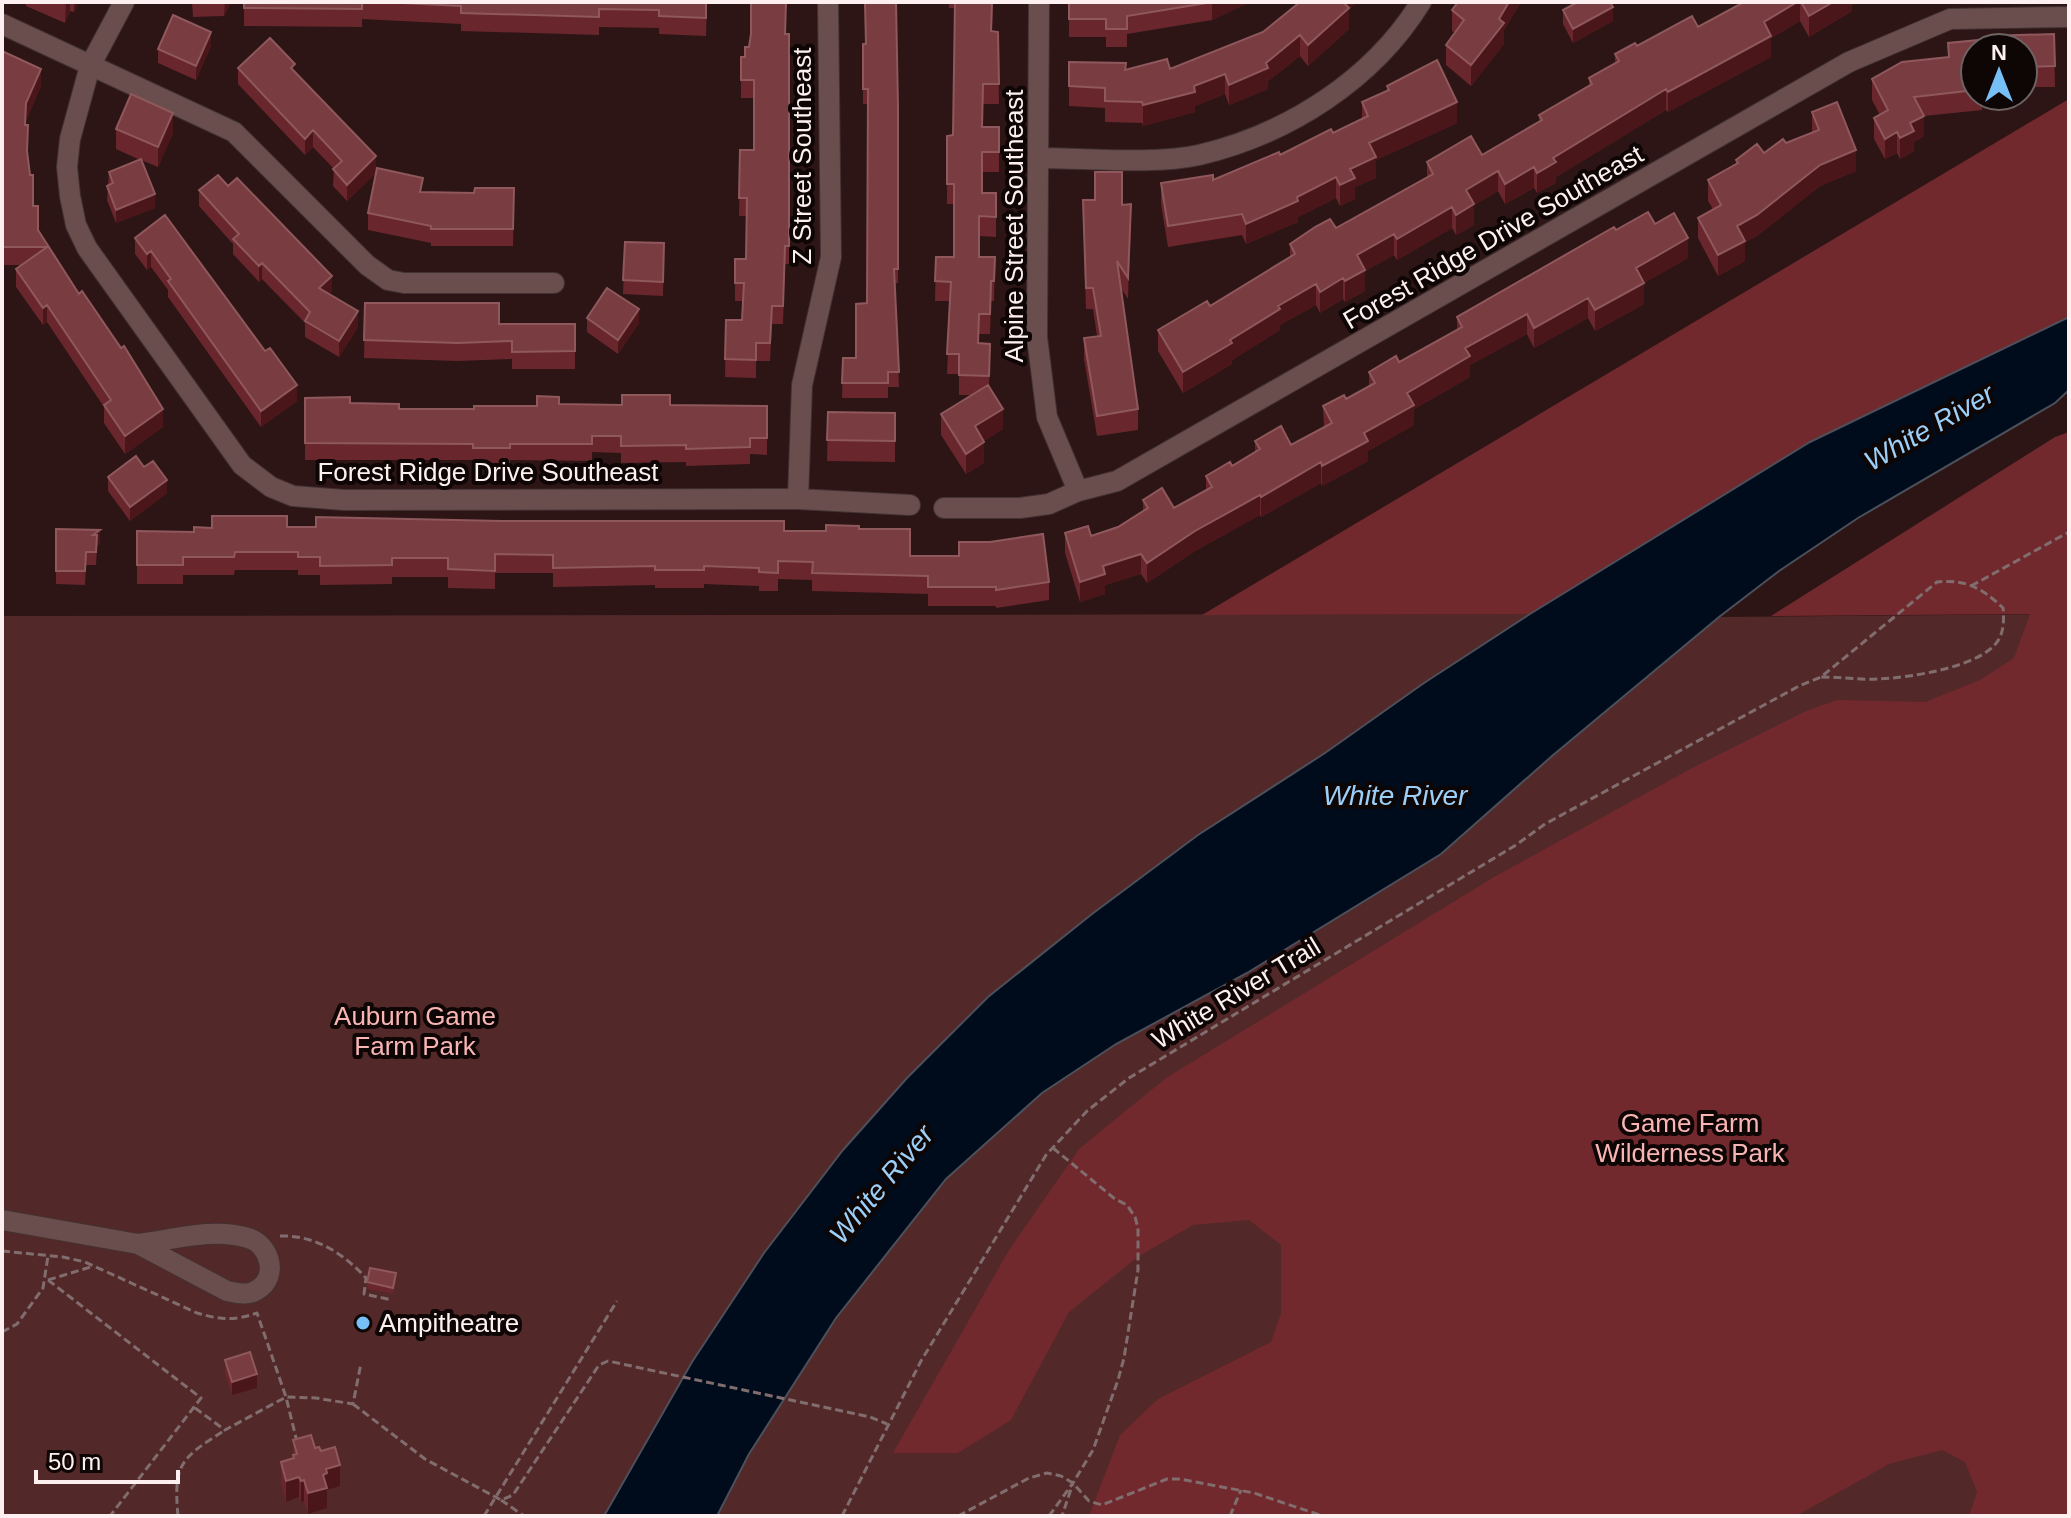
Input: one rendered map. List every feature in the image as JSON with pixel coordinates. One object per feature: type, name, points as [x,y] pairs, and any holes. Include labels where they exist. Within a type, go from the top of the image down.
[{"type":"street","name":"Forest Ridge Drive Southeast","points":[[124,2],[90,66],[70,139],[70,196],[76,225],[87,248],[242,465],[271,487],[293,496],[344,500],[798,499],[910,505]]},
{"type":"street","name":"Z Street Southeast","points":[[798,499],[802,385],[831,257],[828,2]]},
{"type":"street","name":"Alpine Street Southeast","points":[[1039,2],[1037,337],[1047,417],[1078,491]]},
{"type":"street","points":[[1040,158],[1167,159],[1198,155],[1247,140],[1293,119],[1338,93],[1378,58],[1421,2]]},
{"type":"street","name":"Forest Ridge Drive Southeast","points":[[944,508],[1020,508],[1049,504],[1078,491],[1117,481],[1849,62],[1950,10],[2069,17]]},
{"type":"street","points":[[2,24],[234,132],[350,249],[388,280],[404,283],[554,283]]},
{"type":"street","points":[[2,1220],[138,1244],[231,1234],[261,1243],[269,1255],[269,1269],[258,1290],[243,1294],[227,1291],[138,1244]]},
{"type":"path","points":[[1971,586],[2069,532]]},
{"type":"path","name":"White River Trail","points":[[842,1516],[921,1361],[1053,1148],[1087,1111],[1129,1078],[1516,845],[1545,824],[1821,677],[1937,582],[1957,580],[1987,593],[2003,608],[2004,624],[1999,639],[1987,653],[1958,665],[1909,676],[1875,679],[1821,677]]},
{"type":"path","points":[[1049,1516],[1093,1450],[1124,1358],[1138,1270],[1138,1228],[1127,1205],[1115,1199],[1053,1148]]},
{"type":"path","points":[[261,1243],[270,1238],[289,1236],[324,1244],[352,1262],[366,1278],[364,1294],[392,1300]]},
{"type":"path","points":[[2,1251],[63,1257],[95,1266],[197,1313],[237,1320],[257,1313],[298,1443]]},
{"type":"path","points":[[2,1332],[17,1324],[43,1288],[48,1256]]},
{"type":"path","points":[[46,1281],[95,1266]]},
{"type":"path","points":[[46,1281],[201,1398],[110,1516]]},
{"type":"path","points":[[484,1516],[617,1301]]},
{"type":"path","points":[[501,1500],[513,1495],[599,1365],[608,1361],[887,1424]]},
{"type":"path","points":[[353,1404],[361,1363]]},
{"type":"path","points":[[178,1516],[179,1470],[186,1457],[225,1430],[286,1397],[353,1404],[425,1459],[524,1516]]},
{"type":"path","points":[[194,1408],[225,1430]]},
{"type":"path","points":[[958,1516],[1029,1478],[1047,1473],[1061,1476],[1073,1483],[1089,1501],[1102,1505],[1167,1479],[1241,1490],[1323,1516]]},
{"type":"path","points":[[1062,1516],[1073,1483]]},
{"type":"path","points":[[1230,1516],[1241,1490]]},
{"type":"green space","points":[[2069,99],[2069,317],[1810,442],[1530,614],[1202,615]]},
{"type":"green space","name":"Game Farm Wilderness Park","points":[[2069,432],[2069,1516],[1969,1516],[1977,1492],[1965,1462],[1942,1450],[1889,1464],[1796,1516],[1089,1516],[1120,1435],[1158,1399],[1271,1342],[1281,1313],[1281,1245],[1249,1220],[1193,1225],[1139,1256],[1069,1312],[1011,1420],[958,1453],[893,1453],[1009,1250],[1079,1149],[1166,1078],[1494,877],[1692,768],[1806,711],[1837,700],[1925,702],[1980,680],[2014,658],[2030,614],[1771,616],[2055,437]]},
{"type":"green space","name":"Auburn Game Farm Park","points":[[1530,614],[1198,835],[988,997],[907,1078],[843,1150],[764,1253],[692,1362],[604,1516],[2,1516],[2,616]]},
{"type":"green space","name":"Game Farm Wilderness Park","points":[[2069,614],[2069,1516],[717,1516],[749,1454],[836,1318],[946,1179],[1042,1093],[1116,1044],[1247,973],[1441,854],[1552,756],[1719,617]]},
{"type":"water","name":"White River","points":[[2069,317],[2069,390],[2055,403],[1858,518],[1779,571],[1552,756],[1441,854],[1247,973],[1116,1044],[1042,1093],[946,1179],[836,1318],[749,1454],[717,1516],[604,1516],[692,1362],[764,1253],[843,1150],[907,1078],[988,997],[1198,835],[1530,614],[1810,442]]},
{"type":"building","points":[[244,2],[362,2],[362,9],[244,8]]},
{"type":"building","points":[[382,2],[706,2],[706,18],[659,16],[659,10],[599,9],[599,17],[461,13],[461,6]]},
{"type":"building","points":[[751,2],[786,2],[785,34],[789,34],[789,246],[785,246],[783,306],[772,306],[770,343],[756,343],[756,360],[725,359],[726,320],[742,320],[744,283],[735,283],[735,259],[746,259],[747,198],[739,198],[740,150],[754,150],[754,80],[741,80],[741,57],[745,57],[745,47],[749,47],[751,34]]},
{"type":"building","points":[[865,2],[896,2],[898,269],[894,269],[899,372],[888,372],[888,383],[842,383],[843,358],[856,358],[856,304],[867,303],[868,89],[863,89]]},
{"type":"building","points":[[955,2],[992,2],[991,31],[998,32],[999,84],[983,84],[982,127],[999,127],[999,152],[982,152],[982,193],[996,193],[996,217],[979,216],[979,257],[995,257],[990,314],[979,314],[978,343],[990,344],[989,376],[959,375],[959,354],[947,354],[951,282],[935,281],[936,257],[954,257],[954,184],[947,184],[947,136],[953,135]]},
{"type":"building","points":[[1069,2],[1213,2],[1127,16],[1127,29],[1106,29],[1106,19],[1069,19]]},
{"type":"building","points":[[1300,2],[1343,2],[1349,8],[1308,45],[1300,35],[1266,63],[1268,68],[1229,85],[1225,74],[1194,86],[1195,92],[1143,105],[1142,102],[1105,101],[1105,88],[1069,86],[1069,62],[1126,63],[1125,70],[1167,59],[1170,69],[1263,32]]},
{"type":"building","points":[[1458,2],[1509,2],[1499,19],[1504,23],[1471,65],[1446,45],[1464,20],[1452,10]]},
{"type":"building","points":[[1578,2],[1610,2],[1613,7],[1573,29],[1563,10]]},
{"type":"building","points":[[1744,2],[1797,2],[1764,22],[1771,36],[1668,92],[1666,89],[1553,158],[1556,162],[1537,173],[1534,167],[1505,184],[1498,171],[1466,190],[1474,204],[1456,215],[1452,207],[1397,239],[1394,234],[1357,255],[1365,270],[1345,281],[1343,278],[1320,292],[1316,284],[1278,306],[1280,309],[1230,340],[1232,343],[1183,372],[1158,330],[1207,301],[1210,306],[1295,254],[1290,244],[1315,227],[1330,219],[1336,228],[1433,174],[1427,162],[1471,136],[1482,155],[1542,120],[1539,115],[1592,84],[1589,78],[1619,61],[1615,54],[1635,43],[1637,46],[1692,16],[1698,27]]},
{"type":"building","points":[[1801,2],[1833,2],[1809,16]]},
{"type":"building","points":[[173,15],[211,32],[196,66],[158,49]]},
{"type":"building","points":[[2039,34],[2054,34],[2055,66],[2039,66]]},
{"type":"building","points":[[270,38],[295,64],[291,68],[376,156],[347,185],[333,169],[342,161],[313,130],[305,139],[238,68]]},
{"type":"building","points":[[1959,42],[1959,92],[1914,97],[1924,116],[1910,123],[1914,131],[1900,138],[1897,132],[1885,139],[1874,118],[1888,110],[1872,79],[1902,62],[1949,57],[1948,43]]},
{"type":"building","points":[[2,51],[41,69],[26,103],[25,125],[28,125],[27,151],[30,175],[33,175],[33,206],[38,206],[38,230],[79,294],[82,291],[121,348],[124,346],[163,409],[125,436],[104,405],[111,400],[47,305],[43,308],[16,269],[47,247],[2,247]]},
{"type":"building","points":[[1437,60],[1457,102],[1369,143],[1376,157],[1350,169],[1355,178],[1340,185],[1336,177],[1297,197],[1298,201],[1246,224],[1242,214],[1168,226],[1161,183],[1213,175],[1213,180],[1279,152],[1280,155],[1331,129],[1333,133],[1368,116],[1362,102],[1389,90],[1387,86]]},
{"type":"building","points":[[131,94],[173,113],[158,147],[116,129]]},
{"type":"building","points":[[1837,102],[1856,150],[1820,165],[1757,215],[1737,226],[1745,241],[1718,255],[1698,218],[1721,205],[1708,180],[1738,163],[1736,160],[1757,144],[1764,153],[1783,139],[1786,143],[1819,130],[1812,112]]},
{"type":"building","points":[[141,159],[155,194],[116,210],[107,186],[113,183],[109,172]]},
{"type":"building","points":[[377,168],[423,178],[420,192],[474,193],[475,188],[514,188],[513,229],[431,229],[431,226],[368,213]]},
{"type":"building","points":[[1095,172],[1122,172],[1122,205],[1131,204],[1128,278],[1117,261],[1138,409],[1097,416],[1084,338],[1101,336],[1093,288],[1086,288],[1083,200],[1095,200]]},
{"type":"building","points":[[218,175],[228,186],[237,178],[332,276],[319,288],[358,311],[339,341],[305,321],[310,312],[262,263],[259,266],[233,239],[239,234],[199,190]]},
{"type":"building","points":[[1648,212],[1655,224],[1674,213],[1688,238],[1636,268],[1644,283],[1595,310],[1588,298],[1534,328],[1527,314],[1465,348],[1470,356],[1407,393],[1414,405],[1364,433],[1368,441],[1260,495],[1195,531],[1147,563],[1141,554],[1103,566],[1105,574],[1080,582],[1065,533],[1088,526],[1091,536],[1118,527],[1148,508],[1143,500],[1162,488],[1174,508],[1212,487],[1206,476],[1230,462],[1232,466],[1260,449],[1255,441],[1281,426],[1291,445],[1332,423],[1323,406],[1344,395],[1346,399],[1375,383],[1369,372],[1396,356],[1399,362],[1462,327],[1457,317],[1614,227],[1616,230]]},
{"type":"building","points":[[165,215],[265,351],[270,348],[297,385],[261,411],[168,281],[171,279],[151,251],[147,254],[135,238]]},
{"type":"building","points":[[625,242],[664,243],[663,282],[623,280]]},
{"type":"building","points":[[607,288],[639,309],[618,340],[587,318]]},
{"type":"building","points":[[365,303],[499,303],[499,324],[575,324],[575,351],[512,352],[512,341],[364,340]]},
{"type":"building","points":[[988,385],[1003,409],[975,426],[984,442],[966,454],[941,414]]},
{"type":"building","points":[[622,395],[670,395],[670,405],[767,406],[767,438],[750,438],[750,447],[686,449],[686,445],[621,446],[621,436],[592,436],[592,444],[510,444],[510,448],[473,448],[473,444],[305,443],[305,398],[350,397],[350,403],[399,404],[399,409],[474,409],[474,406],[537,406],[537,396],[559,397],[559,404],[622,405]]},
{"type":"building","points":[[828,412],[895,413],[895,441],[827,440]]},
{"type":"building","points":[[136,456],[144,467],[153,461],[167,480],[130,507],[108,477]]},
{"type":"building","points":[[212,516],[287,516],[287,527],[316,527],[316,517],[502,521],[784,521],[784,531],[826,531],[826,525],[859,526],[859,529],[910,529],[910,556],[959,556],[959,542],[990,542],[1043,534],[1049,582],[996,590],[996,587],[928,587],[928,576],[812,573],[813,562],[778,561],[778,573],[759,572],[759,568],[704,566],[704,570],[655,570],[655,566],[553,568],[553,555],[495,554],[495,571],[448,569],[448,558],[392,558],[392,565],[320,566],[320,557],[298,557],[298,552],[235,552],[234,557],[183,557],[183,565],[137,565],[137,531],[194,532],[194,527],[212,528]]},
{"type":"building","points":[[56,529],[100,530],[93,535],[97,535],[96,552],[86,552],[85,571],[56,571]]},
{"type":"building","points":[[370,1268],[396,1273],[393,1288],[367,1282]]},
{"type":"building","points":[[250,1352],[257,1374],[232,1382],[225,1360]]},
{"type":"building","points":[[311,1435],[315,1448],[319,1447],[321,1451],[335,1447],[340,1465],[326,1469],[327,1473],[323,1475],[327,1488],[308,1493],[304,1480],[301,1481],[299,1477],[286,1481],[281,1462],[297,1454],[293,1440]]},
{"type":"place","name":"Ampitheatre","points":[[363,1323]]}]
